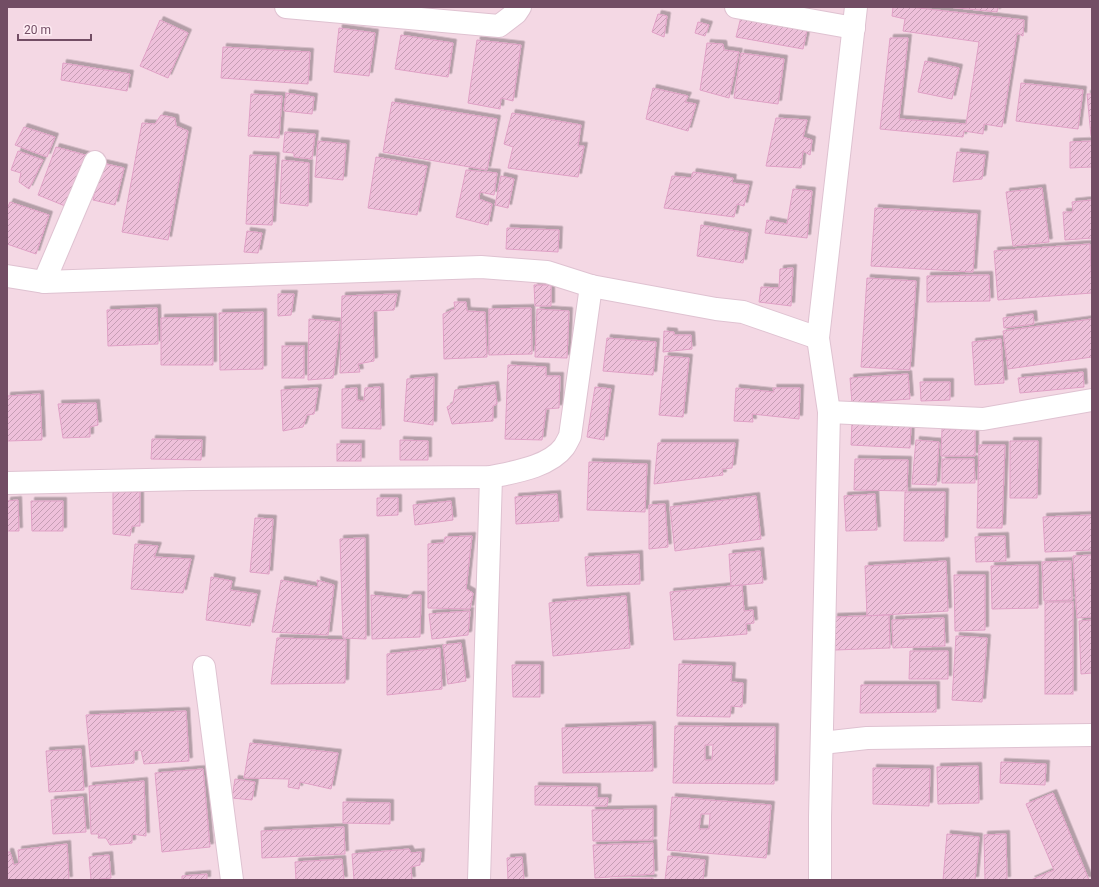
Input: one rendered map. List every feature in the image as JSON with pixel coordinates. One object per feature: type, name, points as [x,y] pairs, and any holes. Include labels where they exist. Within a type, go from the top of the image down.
[{"type":"street","points":[[286,7],[499,26],[516,13],[520,7]]},
{"type":"street","points":[[736,7],[855,17],[818,338],[829,412],[820,817],[820,880]]},
{"type":"street","points":[[44,282],[95,162]]},
{"type":"street","points":[[7,276],[44,282],[481,267],[547,272],[591,286],[716,309],[743,312],[818,338]]},
{"type":"street","points":[[7,483],[193,479],[491,476],[531,468],[563,448],[570,436],[591,286]]},
{"type":"street","points":[[829,412],[983,419],[1092,400]]},
{"type":"street","points":[[479,880],[491,476]]},
{"type":"street","points":[[204,667],[232,880]]},
{"type":"street","points":[[822,742],[867,738],[1092,735]]},
{"type":"shaded area","points":[[7,7],[1092,7],[1092,880],[7,880]]},
{"type":"building","points":[[893,7],[910,7],[1024,20],[1023,36],[1017,33],[1002,127],[984,124],[983,134],[964,131],[963,137],[880,129],[890,38],[908,38],[899,119],[966,124],[979,42],[903,31],[905,19],[892,16]]},
{"type":"building","points":[[948,7],[998,7],[997,12]]},
{"type":"building","points":[[658,14],[667,16],[664,37],[652,32]]},
{"type":"building","points":[[741,17],[808,25],[803,49],[736,37]]},
{"type":"building","points":[[160,20],[188,33],[168,78],[140,66]]},
{"type":"building","points":[[698,22],[709,25],[705,36],[695,33]]},
{"type":"building","points":[[339,28],[375,33],[369,76],[334,72]]},
{"type":"building","points":[[401,35],[453,43],[448,77],[395,69]]},
{"type":"building","points":[[477,40],[521,45],[513,101],[501,98],[500,109],[468,103]]},
{"type":"building","points":[[707,43],[723,44],[724,50],[739,52],[729,98],[700,90]]},
{"type":"building","points":[[223,47],[310,52],[308,84],[221,78]]},
{"type":"building","points":[[741,53],[784,59],[778,104],[734,98]]},
{"type":"building","points":[[925,61],[959,68],[952,99],[918,92]]},
{"type":"building","points":[[63,63],[130,74],[127,91],[61,80]]},
{"type":"building","points":[[1021,83],[1083,90],[1078,129],[1016,121]]},
{"type":"building","points":[[653,88],[688,96],[685,102],[696,104],[688,131],[646,119]]},
{"type":"building","points":[[286,93],[314,97],[312,114],[284,111]]},
{"type":"building","points":[[251,94],[282,96],[279,138],[248,136]]},
{"type":"building","points":[[1087,94],[1092,94],[1092,136],[1091,136]]},
{"type":"building","points":[[392,102],[497,119],[487,170],[383,152]]},
{"type":"building","points":[[512,113],[581,125],[578,146],[584,146],[578,177],[508,168],[513,147],[504,144]]},
{"type":"building","points":[[161,115],[175,118],[176,126],[188,131],[168,240],[122,232],[142,123],[155,124]]},
{"type":"building","points":[[776,118],[807,120],[803,137],[812,140],[810,155],[803,151],[801,168],[766,166]]},
{"type":"building","points":[[24,127],[55,137],[47,157],[15,145]]},
{"type":"building","points":[[285,132],[315,134],[312,159],[294,157],[294,153],[283,152]]},
{"type":"building","points":[[318,141],[346,144],[343,180],[315,177]]},
{"type":"building","points":[[1092,141],[1092,167],[1070,168],[1070,142]]},
{"type":"building","points":[[56,147],[89,156],[70,208],[38,195]]},
{"type":"building","points":[[18,151],[43,160],[29,189],[19,182],[21,173],[11,170]]},
{"type":"building","points":[[957,152],[985,155],[982,179],[953,182]]},
{"type":"building","points":[[250,155],[276,156],[272,225],[246,224]]},
{"type":"building","points":[[376,157],[427,166],[417,215],[368,208]]},
{"type":"building","points":[[282,160],[309,163],[308,206],[280,203]]},
{"type":"building","points":[[102,163],[124,168],[115,205],[93,200]]},
{"type":"building","points":[[466,170],[497,173],[494,195],[480,192],[479,199],[492,204],[488,225],[456,217]]},
{"type":"building","points":[[693,172],[733,178],[732,183],[749,185],[744,206],[737,204],[734,217],[664,208],[672,176],[691,178]]},
{"type":"building","points":[[501,176],[514,179],[508,208],[495,205]]},
{"type":"building","points":[[1042,188],[1049,242],[1013,246],[1006,192]]},
{"type":"building","points":[[793,189],[812,191],[807,238],[765,233],[767,220],[787,224]]},
{"type":"building","points":[[1092,200],[1092,238],[1065,240],[1063,212],[1073,212],[1072,202]]},
{"type":"building","points":[[10,202],[49,215],[36,254],[7,244],[7,209]]},
{"type":"building","points":[[875,208],[977,214],[973,272],[871,266]]},
{"type":"building","points":[[701,225],[748,233],[743,263],[697,256]]},
{"type":"building","points":[[507,228],[559,230],[558,252],[506,249]]},
{"type":"building","points":[[247,231],[262,233],[258,253],[244,252]]},
{"type":"building","points":[[1090,244],[1092,293],[998,300],[994,251]]},
{"type":"building","points":[[793,268],[791,306],[759,302],[761,287],[779,288],[780,269]]},
{"type":"building","points":[[989,275],[990,301],[927,302],[927,276]]},
{"type":"building","points":[[867,278],[916,281],[910,370],[861,367]]},
{"type":"building","points":[[534,285],[551,285],[551,306],[535,306]]},
{"type":"building","points":[[278,294],[294,294],[291,315],[278,316]]},
{"type":"building","points":[[397,294],[394,310],[373,311],[374,361],[358,364],[360,372],[340,373],[342,296]]},
{"type":"building","points":[[454,302],[466,302],[467,311],[485,312],[487,357],[444,359],[443,314],[455,309]]},
{"type":"building","points":[[157,308],[158,344],[108,346],[107,310]]},
{"type":"building","points":[[531,308],[532,354],[489,355],[489,309]]},
{"type":"building","points":[[537,309],[569,311],[567,358],[535,357]]},
{"type":"building","points":[[263,312],[263,369],[220,370],[219,313]]},
{"type":"building","points":[[1033,314],[1034,324],[1004,328],[1003,318]]},
{"type":"building","points":[[213,317],[213,365],[161,365],[161,318]]},
{"type":"building","points":[[309,319],[340,322],[333,378],[308,380]]},
{"type":"building","points":[[1092,319],[1092,357],[1008,369],[1003,331]]},
{"type":"building","points":[[664,331],[674,332],[674,335],[691,335],[692,349],[663,352]]},
{"type":"building","points":[[607,338],[656,342],[653,375],[603,371]]},
{"type":"building","points":[[1001,339],[1004,383],[975,385],[972,342]]},
{"type":"building","points":[[282,346],[304,346],[304,378],[282,378]]},
{"type":"building","points":[[665,356],[689,358],[683,417],[659,415]]},
{"type":"building","points":[[508,365],[546,367],[546,376],[560,376],[559,408],[546,409],[542,440],[505,439]]},
{"type":"building","points":[[1083,372],[1084,387],[1020,393],[1018,378]]},
{"type":"building","points":[[908,374],[910,399],[852,403],[850,378]]},
{"type":"building","points":[[434,377],[433,425],[404,421],[407,379]]},
{"type":"building","points":[[920,382],[950,382],[950,400],[921,401]]},
{"type":"building","points":[[495,385],[497,404],[493,406],[493,421],[452,424],[447,407],[453,403],[455,390]]},
{"type":"building","points":[[380,387],[381,429],[342,428],[342,389],[357,388],[357,400],[364,401],[365,388]]},
{"type":"building","points":[[595,387],[611,389],[604,440],[587,437]]},
{"type":"building","points":[[318,388],[314,414],[307,415],[303,427],[283,431],[281,390]]},
{"type":"building","points":[[736,388],[774,392],[773,388],[800,388],[799,419],[752,414],[753,422],[734,421]]},
{"type":"building","points":[[40,394],[42,440],[7,441],[7,396]]},
{"type":"building","points":[[96,403],[98,425],[90,427],[90,437],[63,438],[58,404]]},
{"type":"building","points":[[852,421],[911,424],[910,448],[851,445]]},
{"type":"building","points":[[942,429],[975,430],[975,456],[941,456]]},
{"type":"building","points":[[152,439],[202,440],[201,460],[151,459]]},
{"type":"building","points":[[400,440],[428,441],[428,460],[400,460]]},
{"type":"building","points":[[916,440],[939,442],[936,485],[912,484]]},
{"type":"building","points":[[1010,441],[1038,441],[1037,498],[1010,498]]},
{"type":"building","points":[[658,443],[735,443],[732,468],[722,469],[723,475],[654,484]]},
{"type":"building","points":[[337,444],[361,444],[361,461],[337,461]]},
{"type":"building","points":[[979,445],[1005,445],[1002,528],[977,528]]},
{"type":"building","points":[[855,459],[908,460],[907,491],[854,490]]},
{"type":"building","points":[[942,459],[974,459],[975,483],[942,483]]},
{"type":"building","points":[[589,462],[647,464],[645,512],[587,510]]},
{"type":"building","points":[[113,492],[140,492],[140,526],[132,526],[130,536],[113,534]]},
{"type":"building","points":[[905,492],[945,492],[944,541],[904,541]]},
{"type":"building","points":[[557,494],[559,521],[516,524],[515,497]]},
{"type":"building","points":[[875,494],[877,530],[846,531],[844,496]]},
{"type":"building","points":[[756,496],[761,539],[675,551],[670,507]]},
{"type":"building","points":[[377,498],[398,498],[398,515],[377,516]]},
{"type":"building","points":[[18,500],[19,531],[7,531],[7,501]]},
{"type":"building","points":[[31,501],[63,501],[63,531],[32,531]]},
{"type":"building","points":[[451,501],[453,520],[415,525],[413,505]]},
{"type":"building","points":[[665,504],[668,547],[649,549],[649,505]]},
{"type":"building","points":[[1092,515],[1092,550],[1045,552],[1043,517]]},
{"type":"building","points":[[255,518],[273,519],[269,574],[250,572]]},
{"type":"building","points":[[472,536],[466,589],[473,593],[470,609],[428,608],[428,544],[444,543],[445,537]]},
{"type":"building","points":[[1005,536],[1006,561],[976,562],[975,537]]},
{"type":"building","points":[[365,538],[366,639],[343,638],[340,539]]},
{"type":"building","points":[[135,544],[158,546],[154,557],[191,559],[183,593],[131,589]]},
{"type":"building","points":[[760,551],[763,583],[731,586],[729,554]]},
{"type":"building","points":[[639,554],[640,584],[587,586],[585,557]]},
{"type":"building","points":[[1092,555],[1092,617],[1077,618],[1073,556]]},
{"type":"building","points":[[946,561],[948,611],[867,616],[865,566]]},
{"type":"building","points":[[1071,561],[1072,600],[1044,601],[1042,562]]},
{"type":"building","points":[[1038,565],[1038,608],[992,609],[991,566]]},
{"type":"building","points":[[954,575],[985,575],[985,630],[955,631]]},
{"type":"building","points":[[211,577],[232,581],[230,590],[257,594],[250,626],[206,620]]},
{"type":"building","points":[[281,580],[318,587],[317,580],[334,585],[328,635],[272,632]]},
{"type":"building","points":[[742,585],[744,611],[753,610],[754,623],[746,624],[747,634],[674,640],[670,592]]},
{"type":"building","points":[[371,595],[407,599],[410,595],[421,595],[420,637],[372,639]]},
{"type":"building","points":[[626,596],[630,648],[553,656],[549,603]]},
{"type":"building","points":[[1045,602],[1073,602],[1073,694],[1045,694]]},
{"type":"building","points":[[470,611],[468,635],[432,639],[429,614]]},
{"type":"building","points":[[889,615],[890,648],[835,650],[834,617]]},
{"type":"building","points":[[944,618],[945,646],[893,648],[892,620]]},
{"type":"building","points":[[1092,620],[1092,673],[1081,674],[1079,621]]},
{"type":"building","points":[[956,636],[987,638],[982,702],[952,700]]},
{"type":"building","points":[[277,638],[346,640],[345,683],[271,684]]},
{"type":"building","points":[[461,643],[466,681],[448,684],[443,645]]},
{"type":"building","points":[[440,648],[442,689],[387,695],[387,654]]},
{"type":"building","points":[[910,651],[948,651],[948,679],[909,679]]},
{"type":"building","points":[[679,664],[732,666],[731,682],[743,683],[742,707],[731,706],[730,717],[677,716]]},
{"type":"building","points":[[512,665],[540,665],[540,697],[513,697]]},
{"type":"building","points":[[861,685],[936,685],[936,712],[860,713]]},
{"type":"building","points":[[186,711],[189,761],[144,764],[141,750],[134,751],[134,763],[91,767],[86,715]]},
{"type":"building","points":[[652,725],[653,771],[563,773],[562,728]]},
{"type":"building","points":[[675,726],[775,727],[774,784],[673,783]],"holes":[[[705,745],[713,745],[712,760],[705,760]]]},
{"type":"building","points":[[250,743],[338,753],[331,789],[300,782],[299,789],[288,787],[289,779],[244,778]]},
{"type":"building","points":[[81,749],[84,790],[49,792],[46,751]]},
{"type":"building","points":[[1001,762],[1046,764],[1045,785],[1000,783]]},
{"type":"building","points":[[978,766],[979,803],[938,804],[937,767]]},
{"type":"building","points":[[873,768],[930,769],[929,806],[873,804]]},
{"type":"building","points":[[203,769],[210,847],[162,852],[155,773]]},
{"type":"building","points":[[235,779],[255,782],[252,800],[232,798]]},
{"type":"building","points":[[144,781],[146,836],[132,834],[132,843],[110,845],[106,838],[98,838],[99,834],[91,834],[89,786]]},
{"type":"building","points":[[535,786],[597,787],[597,798],[608,798],[607,806],[535,805]]},
{"type":"building","points":[[1053,793],[1089,880],[1031,880],[1054,870],[1026,804]]},
{"type":"building","points":[[83,797],[86,832],[53,834],[51,800]]},
{"type":"building","points":[[672,797],[771,805],[766,858],[667,850]],"holes":[[[701,814],[710,814],[709,829],[699,829]]]},
{"type":"building","points":[[343,802],[390,803],[390,824],[343,823]]},
{"type":"building","points":[[653,809],[653,840],[593,841],[592,810]]},
{"type":"building","points":[[344,827],[345,854],[262,858],[261,831]]},
{"type":"building","points":[[947,834],[979,837],[975,880],[943,880]]},
{"type":"building","points":[[1006,834],[1007,880],[985,880],[984,835]]},
{"type":"building","points":[[653,843],[654,874],[595,878],[593,845]]},
{"type":"building","points":[[67,844],[69,880],[7,880],[7,852],[10,852],[14,865],[19,863],[18,850]]},
{"type":"building","points":[[409,849],[411,853],[421,852],[420,865],[411,867],[412,880],[354,880],[352,854]]},
{"type":"building","points":[[109,855],[111,878],[91,880],[89,857]]},
{"type":"building","points":[[668,856],[705,860],[703,880],[665,880]]},
{"type":"building","points":[[522,857],[524,880],[508,880],[507,858]]},
{"type":"building","points":[[342,859],[344,880],[296,880],[295,862]]},
{"type":"building","points":[[207,874],[207,880],[182,880],[182,876]]},
{"type":"building","points":[[653,878],[653,880],[610,879]]}]
